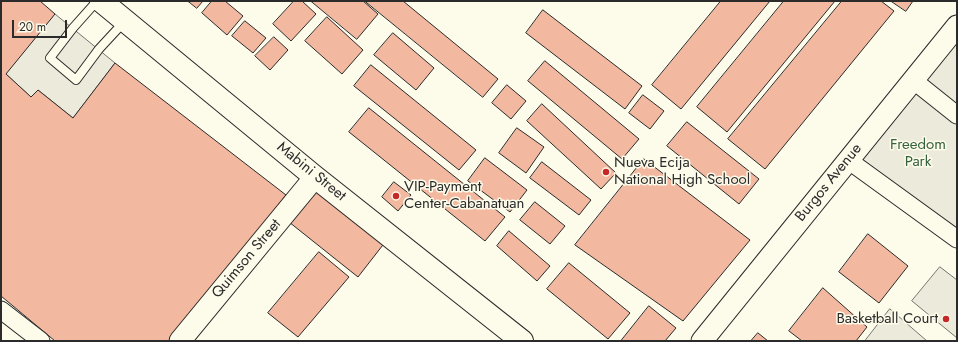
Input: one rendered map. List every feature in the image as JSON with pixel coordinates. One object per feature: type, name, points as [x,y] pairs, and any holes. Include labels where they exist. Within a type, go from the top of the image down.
[{"type":"main road","name":"Mabini Street","points":[[101,1],[315,177],[522,341]]},
{"type":"street","name":"Burgos Avenue","points":[[702,341],[957,26]]},
{"type":"street","points":[[913,80],[957,115]]},
{"type":"street","points":[[848,160],[957,239]]},
{"type":"street","name":"Quimson Street","points":[[180,341],[315,177]]},
{"type":"street","points":[[1,310],[41,341]]},
{"type":"lane","points":[[97,1],[73,28],[50,58],[76,80],[98,49],[125,20]]},
{"type":"green space","name":"Freedom Park","points":[[957,43],[957,231],[863,160]]},
{"type":"green space","name":"Basketball Court","points":[[940,267],[957,280],[957,338],[912,301]]},
{"type":"green space","points":[[890,309],[927,341],[865,341]]},
{"type":"shaded area","points":[[55,14],[115,63],[73,118],[38,90],[31,97],[6,74]]},
{"type":"building","points":[[1,1],[40,1],[55,14],[6,74],[31,97],[38,90],[73,118],[115,63],[286,195],[171,341],[55,341],[1,296]]},
{"type":"building","points":[[188,1],[203,1],[197,8]]},
{"type":"building","points":[[212,1],[225,1],[243,16],[227,35],[202,13]]},
{"type":"building","points":[[294,1],[302,1],[316,14],[291,41],[273,24]]},
{"type":"building","points":[[311,1],[363,1],[378,14],[357,39]]},
{"type":"building","points":[[365,1],[403,1],[498,79],[483,97]]},
{"type":"building","points":[[721,1],[770,1],[681,109],[652,85]]},
{"type":"building","points":[[784,1],[835,1],[727,132],[697,107]]},
{"type":"building","points":[[842,1],[881,1],[894,11],[765,169],[728,139]]},
{"type":"building","points":[[891,1],[913,1],[906,11]]},
{"type":"building","points":[[543,10],[642,86],[625,109],[526,33]]},
{"type":"building","points":[[327,17],[363,50],[342,74],[305,41]]},
{"type":"building","points":[[245,21],[266,38],[253,53],[232,36]]},
{"type":"building","points":[[393,33],[434,68],[416,90],[374,55]]},
{"type":"building","points":[[274,37],[288,50],[270,70],[255,56]]},
{"type":"building","points":[[545,61],[639,139],[622,159],[528,81]]},
{"type":"building","points":[[371,65],[476,150],[459,170],[354,86]]},
{"type":"building","points":[[507,85],[526,101],[511,119],[492,103]]},
{"type":"building","points":[[643,95],[664,111],[650,129],[629,113]]},
{"type":"building","points":[[542,104],[616,173],[601,189],[527,121]]},
{"type":"building","points":[[369,108],[505,217],[485,241],[349,132]]},
{"type":"building","points":[[687,122],[759,179],[739,204],[667,146]]},
{"type":"building","points":[[517,128],[544,147],[526,173],[499,153]]},
{"type":"building","points":[[485,158],[527,190],[510,212],[468,181]]},
{"type":"building","points":[[644,159],[750,240],[683,321],[575,245]]},
{"type":"building","points":[[542,162],[591,200],[579,215],[530,178]]},
{"type":"building","name":"VIP-Payment Center-Cabanatuan","points":[[394,182],[411,195],[398,211],[382,197]]},
{"type":"building","points":[[319,186],[386,241],[358,277],[289,222]]},
{"type":"building","points":[[535,202],[565,226],[550,244],[520,220]]},
{"type":"building","points":[[509,231],[550,266],[537,281],[497,246]]},
{"type":"building","points":[[868,234],[908,266],[879,303],[839,272]]},
{"type":"building","points":[[319,252],[349,277],[298,337],[268,313]]},
{"type":"building","points":[[569,263],[630,313],[608,339],[547,289]]},
{"type":"building","points":[[823,288],[867,327],[856,341],[802,341],[789,331]]},
{"type":"building","points":[[649,306],[676,328],[665,341],[621,341]]},
{"type":"building","points":[[758,333],[768,341],[751,341]]},
{"type":"place","name":"Nueva Ecija National High School","points":[[606,172]]},
{"type":"place","name":"VIP-Payment Center-Cabanatuan","points":[[396,196]]},
{"type":"place","name":"Basketball Court","points":[[946,319]]}]
